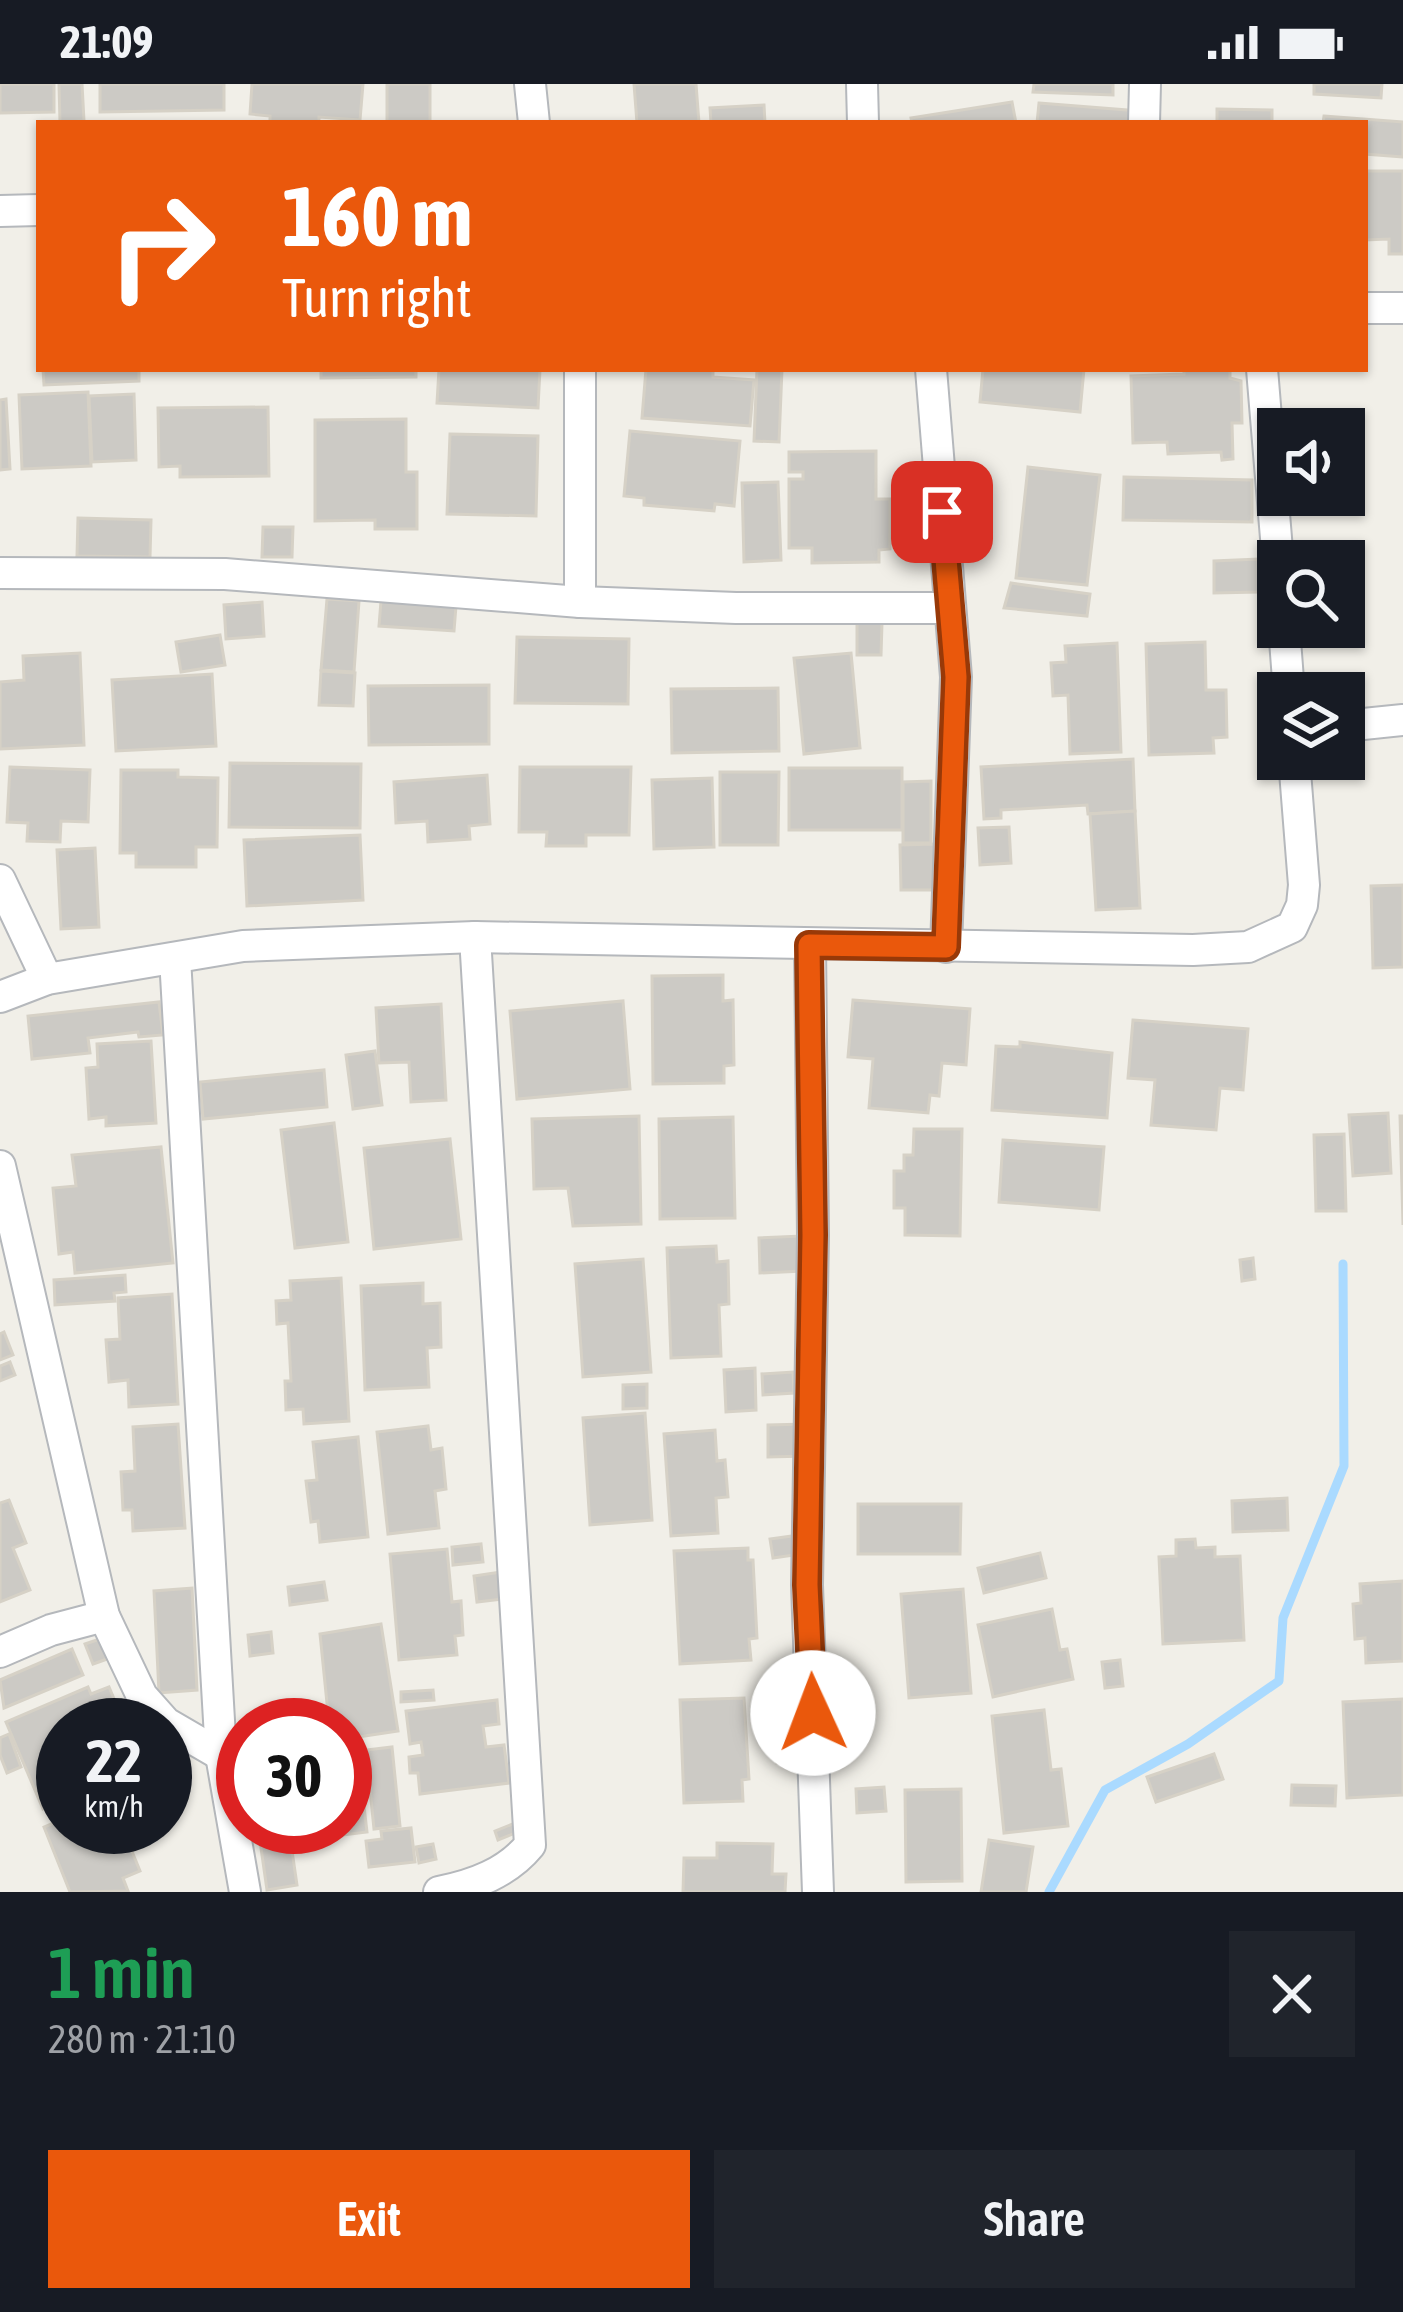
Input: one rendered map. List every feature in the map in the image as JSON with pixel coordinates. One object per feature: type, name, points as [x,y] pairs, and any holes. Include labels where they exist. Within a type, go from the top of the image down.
[{"type":"street","points":[[530,84],[534,120]]},
{"type":"street","points":[[862,84],[863,120]]},
{"type":"street","points":[[1144,120],[1145,84]]},
{"type":"street","points":[[0,211],[36,210]]},
{"type":"street","points":[[1368,308],[1403,308]]},
{"type":"street","points":[[580,372],[580,602]]},
{"type":"street","points":[[931,372],[956,677],[946,947]]},
{"type":"street","points":[[1262,372],[1276,540]]},
{"type":"street","points":[[0,573],[225,574],[580,602],[736,608],[950,608]]},
{"type":"street","points":[[1365,724],[1403,720]]},
{"type":"street","points":[[0,997],[46,979],[243,946],[475,937],[946,947],[1249,947],[1292,927],[1302,905],[1296,780]]},
{"type":"street","points":[[0,880],[46,979]]},
{"type":"street","points":[[440,1892],[471,1889],[516,1862],[530,1845],[531,1822],[475,937]]},
{"type":"street","points":[[809,945],[813,1235],[807,1585],[818,1892]]},
{"type":"street","points":[[175,958],[218,1698]]},
{"type":"street","points":[[0,1166],[104,1616],[142,1696],[166,1723],[216,1753]]},
{"type":"street","points":[[0,1652],[51,1630],[104,1616]]},
{"type":"street","points":[[238,1854],[245,1892]]},
{"type":"building","points":[[0,84],[54,84],[54,112],[0,113]]},
{"type":"building","points":[[59,84],[82,84],[84,120],[60,120]]},
{"type":"building","points":[[100,84],[224,84],[224,110],[100,112]]},
{"type":"building","points":[[252,84],[363,84],[360,120],[270,120],[270,116],[250,114]]},
{"type":"building","points":[[387,84],[430,84],[430,120],[387,120]]},
{"type":"building","points":[[634,84],[696,84],[699,120],[637,120]]},
{"type":"building","points":[[1034,84],[1113,84],[1113,95],[1033,92]]},
{"type":"building","points":[[1314,84],[1382,84],[1381,98],[1314,94]]},
{"type":"building","points":[[1012,102],[1015,120],[911,120]]},
{"type":"building","points":[[1039,103],[1139,111],[1138,120],[1037,120]]},
{"type":"building","points":[[764,105],[765,120],[711,120],[710,108]]},
{"type":"building","points":[[1217,109],[1272,110],[1272,120],[1217,120]]},
{"type":"building","points":[[1324,116],[1403,122],[1403,157],[1368,154],[1368,120],[1323,120]]},
{"type":"building","points":[[1368,171],[1403,171],[1403,254],[1389,254],[1389,239],[1368,240]]},
{"type":"building","points":[[43,372],[139,372],[139,381],[44,385]]},
{"type":"building","points":[[321,372],[416,372],[416,377],[321,378]]},
{"type":"building","points":[[439,372],[540,372],[538,408],[437,403]]},
{"type":"building","points":[[646,372],[713,372],[713,377],[754,380],[750,426],[642,418]]},
{"type":"building","points":[[757,372],[782,372],[779,442],[754,441]]},
{"type":"building","points":[[983,372],[1084,372],[1080,412],[980,402]]},
{"type":"building","points":[[1230,372],[1230,378],[1241,381],[1242,423],[1232,423],[1233,459],[1222,460],[1221,452],[1168,454],[1167,442],[1133,443],[1131,376]]},
{"type":"building","points":[[88,392],[91,466],[22,469],[19,395]]},
{"type":"building","points":[[134,394],[136,460],[92,462],[89,396]]},
{"type":"building","points":[[6,399],[10,469],[0,470],[0,400]]},
{"type":"building","points":[[268,407],[269,476],[180,477],[180,466],[159,467],[158,408]]},
{"type":"building","points":[[406,419],[406,472],[417,472],[417,529],[375,529],[375,520],[315,521],[315,420]]},
{"type":"building","points":[[630,431],[740,441],[734,506],[715,504],[714,511],[644,505],[644,498],[624,496]]},
{"type":"building","points":[[450,434],[538,436],[536,516],[447,514]]},
{"type":"building","points":[[876,451],[876,499],[890,499],[890,549],[879,550],[879,562],[812,563],[812,548],[789,548],[789,479],[803,479],[803,472],[789,472],[789,452]]},
{"type":"building","points":[[1028,467],[1100,475],[1087,585],[1016,578]]},
{"type":"building","points":[[1124,477],[1252,480],[1252,522],[1123,520]]},
{"type":"building","points":[[778,482],[781,560],[744,562],[742,483]]},
{"type":"building","points":[[78,518],[151,520],[150,557],[77,556]]},
{"type":"building","points":[[263,527],[293,527],[292,557],[262,557]]},
{"type":"building","points":[[1257,559],[1257,592],[1214,593],[1214,561]]},
{"type":"building","points":[[1011,583],[1090,594],[1087,616],[1004,608]]},
{"type":"building","points":[[327,599],[359,601],[354,672],[321,670]]},
{"type":"building","points":[[381,601],[456,606],[454,631],[379,626]]},
{"type":"building","points":[[262,602],[264,636],[226,639],[224,605]]},
{"type":"building","points":[[857,623],[882,623],[881,655],[857,655]]},
{"type":"building","points":[[220,635],[225,665],[181,672],[176,642]]},
{"type":"building","points":[[517,637],[629,639],[628,704],[515,703]]},
{"type":"building","points":[[1205,642],[1206,690],[1226,690],[1227,737],[1213,738],[1214,753],[1149,755],[1146,644]]},
{"type":"building","points":[[1117,643],[1121,752],[1070,754],[1068,695],[1053,696],[1051,663],[1066,662],[1065,646]]},
{"type":"building","points":[[80,653],[84,745],[0,749],[0,682],[24,680],[23,656]]},
{"type":"building","points":[[851,653],[860,748],[804,754],[794,658]]},
{"type":"building","points":[[321,671],[355,673],[353,706],[319,705]]},
{"type":"building","points":[[212,674],[216,746],[116,751],[112,680]]},
{"type":"building","points":[[489,685],[489,744],[369,745],[368,686]]},
{"type":"building","points":[[778,688],[779,751],[672,753],[671,689]]},
{"type":"building","points":[[1133,759],[1135,811],[1088,814],[1087,805],[1001,810],[1001,818],[984,819],[981,767]]},
{"type":"building","points":[[230,763],[361,764],[360,828],[229,827]]},
{"type":"building","points":[[10,767],[90,770],[88,822],[61,821],[60,842],[27,841],[28,823],[7,822]]},
{"type":"building","points":[[520,767],[631,767],[629,835],[586,835],[586,846],[546,846],[547,832],[519,832]]},
{"type":"building","points":[[789,768],[902,768],[902,830],[789,830]]},
{"type":"building","points":[[121,770],[178,770],[178,777],[218,778],[217,847],[196,847],[196,867],[136,867],[136,853],[120,853]]},
{"type":"building","points":[[720,772],[779,772],[778,845],[720,845]]},
{"type":"building","points":[[487,775],[490,824],[469,826],[470,839],[428,842],[427,821],[396,823],[394,782]]},
{"type":"building","points":[[712,778],[714,847],[654,849],[652,780]]},
{"type":"building","points":[[931,781],[931,843],[903,843],[903,782]]},
{"type":"building","points":[[1135,811],[1140,908],[1096,910],[1090,814]]},
{"type":"building","points":[[1009,827],[1011,863],[980,865],[978,828]]},
{"type":"building","points":[[360,835],[363,900],[247,906],[244,840]]},
{"type":"building","points":[[935,844],[935,890],[901,890],[900,845]]},
{"type":"building","points":[[95,848],[99,927],[61,929],[57,850]]},
{"type":"building","points":[[1403,885],[1403,967],[1373,968],[1371,886]]},
{"type":"building","points":[[723,975],[723,1001],[733,1000],[734,1065],[724,1066],[724,1083],[653,1084],[652,976]]},
{"type":"building","points":[[853,1000],[970,1009],[966,1065],[942,1063],[939,1096],[930,1095],[928,1113],[869,1108],[873,1059],[848,1057]]},
{"type":"building","points":[[623,1001],[630,1089],[517,1099],[510,1011]]},
{"type":"building","points":[[159,1002],[163,1035],[139,1037],[138,1032],[88,1038],[90,1053],[32,1059],[28,1016]]},
{"type":"building","points":[[441,1004],[446,1100],[411,1102],[409,1062],[379,1063],[376,1008]]},
{"type":"building","points":[[1133,1020],[1248,1029],[1243,1090],[1220,1088],[1216,1130],[1151,1125],[1155,1080],[1128,1078]]},
{"type":"building","points":[[151,1041],[156,1123],[106,1126],[106,1117],[89,1119],[86,1068],[98,1067],[97,1044]]},
{"type":"building","points":[[1020,1042],[1112,1053],[1107,1118],[992,1110],[996,1046],[1020,1047]]},
{"type":"building","points":[[375,1051],[382,1105],[353,1109],[346,1055]]},
{"type":"building","points":[[324,1070],[327,1107],[203,1119],[200,1082]]},
{"type":"building","points":[[1388,1113],[1391,1173],[1353,1176],[1349,1115]]},
{"type":"building","points":[[639,1116],[641,1224],[573,1226],[568,1188],[534,1189],[532,1119]]},
{"type":"building","points":[[1400,1116],[1403,1116],[1403,1225]]},
{"type":"building","points":[[733,1117],[735,1218],[660,1219],[659,1119]]},
{"type":"building","points":[[334,1123],[348,1242],[295,1248],[281,1130]]},
{"type":"building","points":[[914,1129],[962,1129],[960,1236],[905,1235],[905,1208],[894,1208],[894,1171],[904,1171],[904,1155],[913,1155]]},
{"type":"building","points":[[1344,1134],[1346,1211],[1316,1211],[1314,1135]]},
{"type":"building","points":[[450,1139],[461,1239],[374,1249],[364,1148]]},
{"type":"building","points":[[1003,1140],[1104,1147],[1099,1210],[999,1202]]},
{"type":"building","points":[[161,1147],[173,1263],[75,1273],[73,1252],[59,1254],[53,1188],[76,1186],[72,1155]]},
{"type":"building","points":[[801,1236],[802,1271],[760,1273],[759,1238]]},
{"type":"building","points":[[716,1246],[717,1262],[728,1261],[729,1304],[719,1305],[721,1356],[671,1358],[667,1248]]},
{"type":"building","points":[[1253,1258],[1255,1279],[1242,1281],[1240,1260]]},
{"type":"building","points":[[643,1259],[651,1372],[583,1377],[575,1264]]},
{"type":"building","points":[[125,1275],[126,1292],[114,1293],[115,1301],[55,1305],[54,1280]]},
{"type":"building","points":[[341,1278],[349,1421],[304,1424],[303,1409],[286,1410],[285,1381],[291,1381],[288,1323],[277,1324],[276,1301],[291,1300],[290,1281]]},
{"type":"building","points":[[423,1283],[423,1304],[440,1303],[441,1347],[427,1348],[429,1387],[365,1390],[361,1286]]},
{"type":"building","points":[[172,1294],[178,1404],[129,1407],[128,1380],[109,1382],[106,1340],[120,1339],[118,1298]]},
{"type":"building","points":[[4,1332],[13,1355],[0,1360],[0,1334]]},
{"type":"building","points":[[10,1362],[15,1375],[0,1381],[0,1366]]},
{"type":"building","points":[[755,1368],[756,1410],[726,1412],[724,1370]]},
{"type":"building","points":[[793,1372],[794,1393],[763,1395],[762,1374]]},
{"type":"building","points":[[647,1384],[647,1408],[623,1409],[623,1385]]},
{"type":"building","points":[[645,1413],[652,1520],[590,1525],[583,1418]]},
{"type":"building","points":[[178,1424],[185,1528],[133,1531],[132,1510],[123,1510],[121,1472],[135,1471],[133,1427]]},
{"type":"building","points":[[806,1424],[807,1456],[768,1457],[768,1425]]},
{"type":"building","points":[[428,1426],[431,1450],[442,1448],[446,1489],[435,1491],[439,1528],[388,1534],[377,1432]]},
{"type":"building","points":[[715,1430],[717,1461],[725,1460],[728,1497],[716,1498],[718,1533],[671,1536],[664,1434]]},
{"type":"building","points":[[358,1437],[368,1537],[320,1542],[318,1521],[311,1522],[306,1481],[317,1480],[313,1442]]},
{"type":"building","points":[[1287,1498],[1288,1530],[1233,1532],[1232,1501]]},
{"type":"building","points":[[9,1500],[26,1543],[13,1548],[30,1590],[0,1602],[0,1503]]},
{"type":"building","points":[[858,1504],[961,1504],[960,1554],[858,1554]]},
{"type":"building","points":[[792,1536],[794,1555],[773,1558],[770,1539]]},
{"type":"building","points":[[1195,1539],[1196,1548],[1215,1547],[1215,1557],[1240,1556],[1244,1640],[1163,1644],[1159,1557],[1176,1556],[1176,1540]]},
{"type":"building","points":[[481,1544],[483,1562],[453,1565],[452,1547]]},
{"type":"building","points":[[748,1548],[748,1560],[753,1560],[757,1638],[749,1639],[751,1660],[680,1664],[674,1551]]},
{"type":"building","points":[[447,1549],[452,1602],[461,1601],[463,1635],[455,1636],[457,1655],[399,1660],[390,1554]]},
{"type":"building","points":[[1040,1553],[1046,1578],[984,1593],[978,1568]]},
{"type":"building","points":[[501,1572],[503,1599],[477,1602],[474,1576]]},
{"type":"building","points":[[1403,1581],[1403,1661],[1366,1663],[1365,1638],[1355,1639],[1353,1604],[1361,1603],[1360,1584]]},
{"type":"building","points":[[324,1582],[327,1600],[290,1605],[288,1587]]},
{"type":"building","points":[[192,1588],[197,1690],[159,1693],[154,1591]]},
{"type":"building","points":[[963,1589],[971,1693],[909,1698],[901,1594]]},
{"type":"building","points":[[1052,1609],[1060,1650],[1067,1649],[1073,1679],[993,1697],[978,1625]]},
{"type":"building","points":[[381,1624],[398,1731],[372,1735],[372,1698],[326,1698],[320,1634]]},
{"type":"building","points":[[271,1632],[273,1653],[250,1656],[248,1635]]},
{"type":"building","points":[[103,1638],[110,1658],[93,1664],[85,1644]]},
{"type":"building","points":[[72,1649],[83,1675],[4,1708],[0,1680]]},
{"type":"building","points":[[1120,1660],[1123,1686],[1105,1688],[1102,1662]]},
{"type":"building","points":[[88,1687],[91,1694],[109,1687],[114,1698],[62,1698]]},
{"type":"building","points":[[433,1690],[434,1700],[401,1702],[401,1692]]},
{"type":"building","points":[[744,1698],[749,1779],[742,1780],[743,1801],[684,1803],[680,1700]]},
{"type":"building","points":[[1403,1699],[1403,1795],[1347,1798],[1343,1702]]},
{"type":"building","points":[[497,1700],[499,1724],[483,1726],[486,1747],[504,1745],[509,1783],[420,1794],[418,1773],[410,1773],[409,1757],[423,1755],[421,1742],[410,1744],[406,1711]]},
{"type":"building","points":[[36,1709],[36,1793],[6,1722]]},
{"type":"building","points":[[1044,1710],[1051,1770],[1061,1769],[1068,1826],[1004,1833],[992,1716]]},
{"type":"building","points":[[801,1730],[802,1762],[777,1763],[775,1731]]},
{"type":"building","points":[[9,1734],[21,1767],[7,1773],[0,1738]]},
{"type":"building","points":[[392,1747],[400,1826],[374,1829],[372,1749]]},
{"type":"building","points":[[1214,1754],[1223,1779],[1156,1802],[1147,1777]]},
{"type":"building","points":[[1292,1785],[1336,1786],[1335,1806],[1291,1805]]},
{"type":"building","points":[[884,1787],[886,1811],[857,1813],[856,1789]]},
{"type":"building","points":[[961,1789],[962,1881],[906,1882],[905,1790]]},
{"type":"building","points":[[515,1823],[518,1832],[498,1840],[495,1831]]},
{"type":"building","points":[[411,1828],[415,1862],[369,1867],[372,1840],[382,1839],[381,1831]]},
{"type":"building","points":[[989,1840],[1033,1847],[1026,1892],[981,1892]]},
{"type":"building","points":[[717,1843],[773,1844],[772,1874],[786,1874],[785,1892],[683,1892],[684,1858],[717,1858]]},
{"type":"building","points":[[433,1844],[436,1859],[419,1863],[416,1847]]},
{"type":"building","points":[[55,1854],[133,1854],[140,1871],[123,1878],[128,1891],[70,1892]]},
{"type":"building","points":[[262,1854],[292,1854],[297,1885],[267,1890]]},
{"type":"waterway","points":[[1049,1892],[1105,1790],[1188,1744],[1279,1681],[1283,1618],[1344,1466],[1343,1264]]},
{"type":"route","points":[[813,1713],[807,1585],[813,1235],[809,945],[946,947],[956,677],[942,512]]}]
